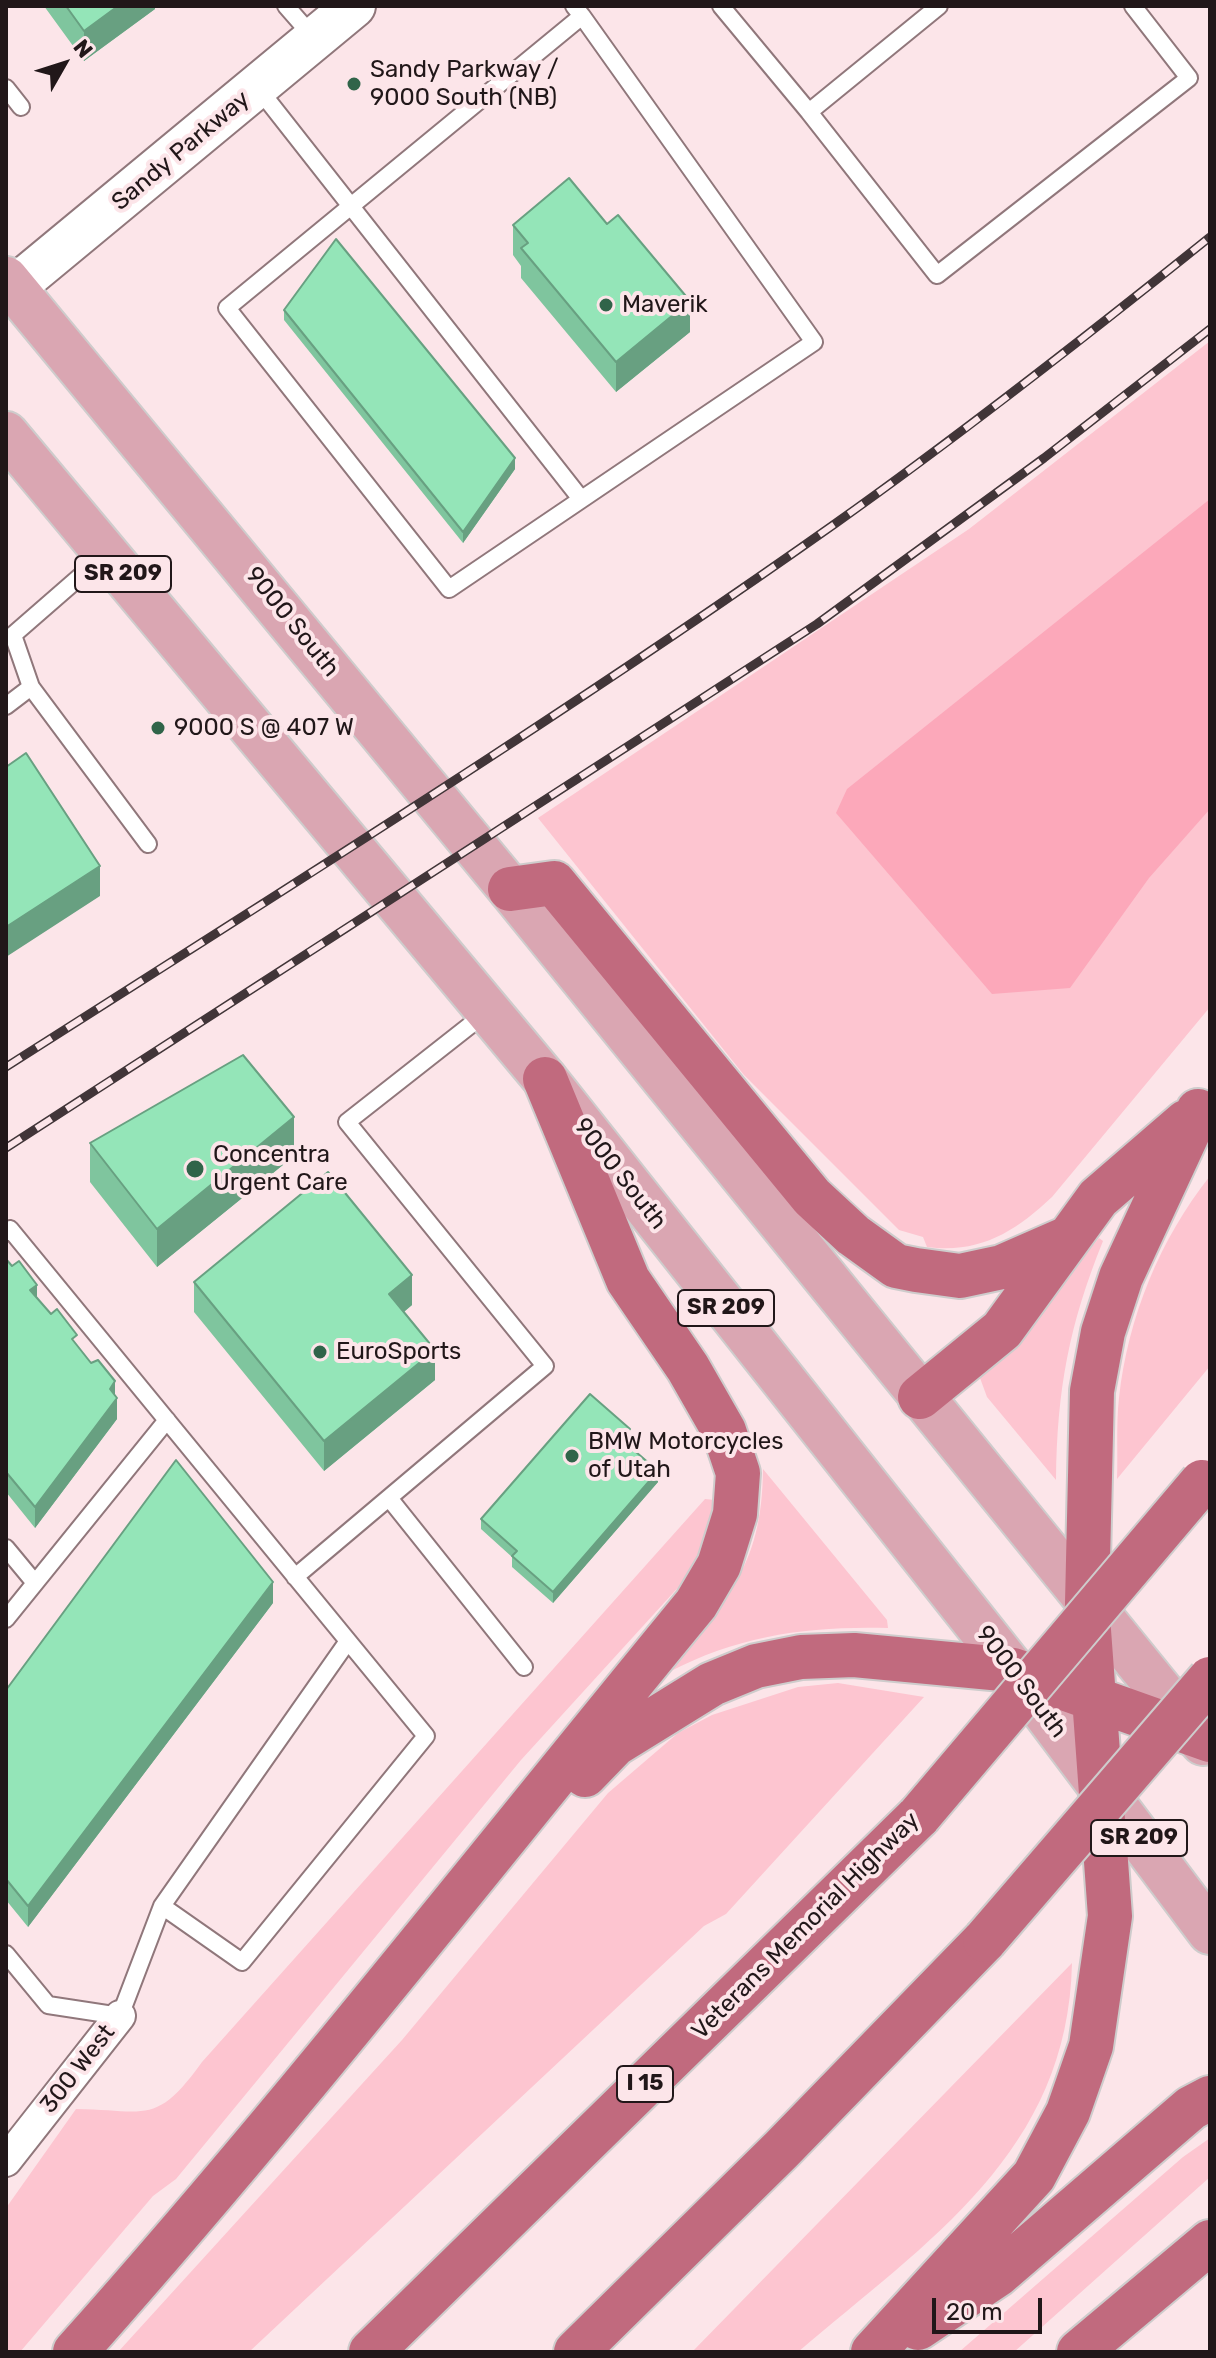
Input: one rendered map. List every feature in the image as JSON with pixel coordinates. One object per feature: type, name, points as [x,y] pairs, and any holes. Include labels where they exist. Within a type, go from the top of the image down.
[{"type":"highway","points":[[510,889],[554,883],[812,1197],[853,1235],[896,1266],[960,1276],[1002,1267],[1066,1239]]},
{"type":"highway","points":[[75,2352],[150,2269],[404,1965],[696,1604],[719,1565],[735,1514],[738,1473],[724,1431],[688,1368],[628,1280],[545,1079]]},
{"type":"highway","points":[[920,1397],[1002,1330],[1098,1198],[1204,1104]]},
{"type":"highway","points":[[873,2352],[1034,2176],[1068,2112],[1091,2046],[1110,1916],[1087,1603],[1092,1391],[1103,1332],[1121,1277],[1204,1104]]},
{"type":"highway","name":"Veterans Memorial Highway","points":[[371,2352],[919,1816],[1206,1477]]},
{"type":"highway","points":[[404,1965],[615,1744],[712,1684],[756,1666],[801,1657],[854,1655],[1013,1670],[1205,1741]]},
{"type":"highway","points":[[576,2352],[782,2149],[985,1940],[1210,1679]]},
{"type":"highway","points":[[883,2352],[997,2275],[1191,2108],[1210,2098]]},
{"type":"highway","points":[[1079,2352],[1210,2242]]},
{"type":"main road","name":"Sandy Parkway","points":[[9,287],[354,6]]},
{"type":"main road","name":"9000 South","points":[[9,287],[510,889],[1087,1603],[1205,1741]]},
{"type":"main road","name":"9000 South","points":[[6,434],[545,1079],[1013,1670],[1210,1932]]},
{"type":"street","name":"300 West","points":[[6,2161],[120,2016]]},
{"type":"lane","points":[[286,6],[314,39]]},
{"type":"lane","points":[[721,6],[937,275],[1189,78],[1133,6]]},
{"type":"lane","points":[[809,112],[939,6]]},
{"type":"lane","points":[[578,11],[814,342],[449,589],[227,308],[578,11]]},
{"type":"lane","points":[[257,87],[581,499]]},
{"type":"lane","points":[[6,88],[21,107]]},
{"type":"lane","points":[[107,554],[10,631],[31,687],[148,844]]},
{"type":"lane","points":[[6,706],[31,687]]},
{"type":"lane","points":[[295,1577],[545,1366],[347,1122],[488,1011]]},
{"type":"lane","points":[[6,1232],[10,1229],[426,1736],[242,1962],[162,1906]]},
{"type":"lane","points":[[6,1619],[167,1420]]},
{"type":"lane","points":[[389,1498],[524,1667]]},
{"type":"lane","points":[[6,1548],[35,1583]]},
{"type":"lane","points":[[6,1954],[48,2005],[120,2016],[162,1906],[348,1641]]},
{"type":"shaded area","points":[[1210,341],[1210,1007],[1052,1197],[1024,1221],[980,1243],[963,1247],[927,1247],[923,1237],[899,1230],[744,1075],[538,818],[969,529]]},
{"type":"shaded area","points":[[1210,499],[1210,809],[1149,878],[1070,988],[992,994],[836,813],[847,789]]},
{"type":"shaded area","points":[[1210,1176],[1210,1366],[1117,1479],[1119,1398],[1130,1338],[1149,1280],[1162,1253],[1192,1200]]},
{"type":"shaded area","points":[[1099,1238],[1103,1241],[1081,1301],[1067,1358],[1059,1416],[1056,1480],[987,1397],[980,1378]]},
{"type":"shaded area","points":[[763,1469],[887,1620],[888,1628],[830,1629],[776,1635],[722,1649],[669,1672],[662,1672],[721,1603],[747,1560],[756,1534]]},
{"type":"shaded area","points":[[705,1499],[715,1500],[712,1535],[684,1581],[521,1760],[176,2179],[153,2196],[20,2352],[6,2352],[6,2208],[76,2109],[148,2110],[173,2096]]},
{"type":"shaded area","points":[[838,1683],[924,1697],[726,1914],[704,1926],[249,2352],[118,2352],[402,2040],[608,1793],[678,1733],[712,1715],[798,1687]]},
{"type":"shaded area","points":[[1072,1963],[1064,2029],[1046,2088],[1018,2140],[982,2187],[941,2230],[798,2352],[692,2352]]},
{"type":"shaded area","points":[[1210,2138],[1210,2177],[1014,2352],[959,2352],[1183,2157]]},
{"type":"building","points":[[66,6],[118,6],[84,31]]},
{"type":"building","name":"Maverik","points":[[569,178],[607,224],[618,215],[690,301],[616,362],[521,248],[528,243],[513,225]]},
{"type":"building","points":[[336,239],[515,458],[463,532],[284,310]]},
{"type":"building","points":[[26,753],[100,866],[6,927],[6,767]]},
{"type":"building","points":[[243,1055],[294,1117],[157,1229],[90,1143]]},
{"type":"building","name":"EuroSports","points":[[328,1172],[412,1275],[389,1294],[435,1350],[324,1441],[194,1282]]},
{"type":"building","points":[[6,1259],[12,1266],[19,1261],[37,1285],[30,1290],[51,1314],[57,1309],[77,1335],[72,1339],[91,1363],[98,1360],[115,1381],[110,1389],[117,1398],[35,1507],[6,1472]]},
{"type":"building","points":[[590,1394],[630,1429],[621,1439],[658,1471],[553,1592],[512,1556],[517,1551],[481,1519]]},
{"type":"building","points":[[176,1460],[273,1582],[28,1906],[6,1879],[6,1690]]},
{"type":"railway","points":[[6,1067],[424,800],[734,594],[978,418],[1210,237]]},
{"type":"railway","points":[[6,1148],[817,624],[1044,458],[1210,329]]},
{"type":"place","name":"Sandy Parkway / 9000 South (NB)","points":[[354,84]]},
{"type":"place","name":"Maverik","points":[[606,305]]},
{"type":"place","name":"9000 S @ 407 W","points":[[158,728]]},
{"type":"place","name":"Concentra Urgent Care","points":[[195,1169]]},
{"type":"place","name":"EuroSports","points":[[320,1352]]},
{"type":"place","name":"BMW Motorcycles of Utah","points":[[572,1456]]}]
